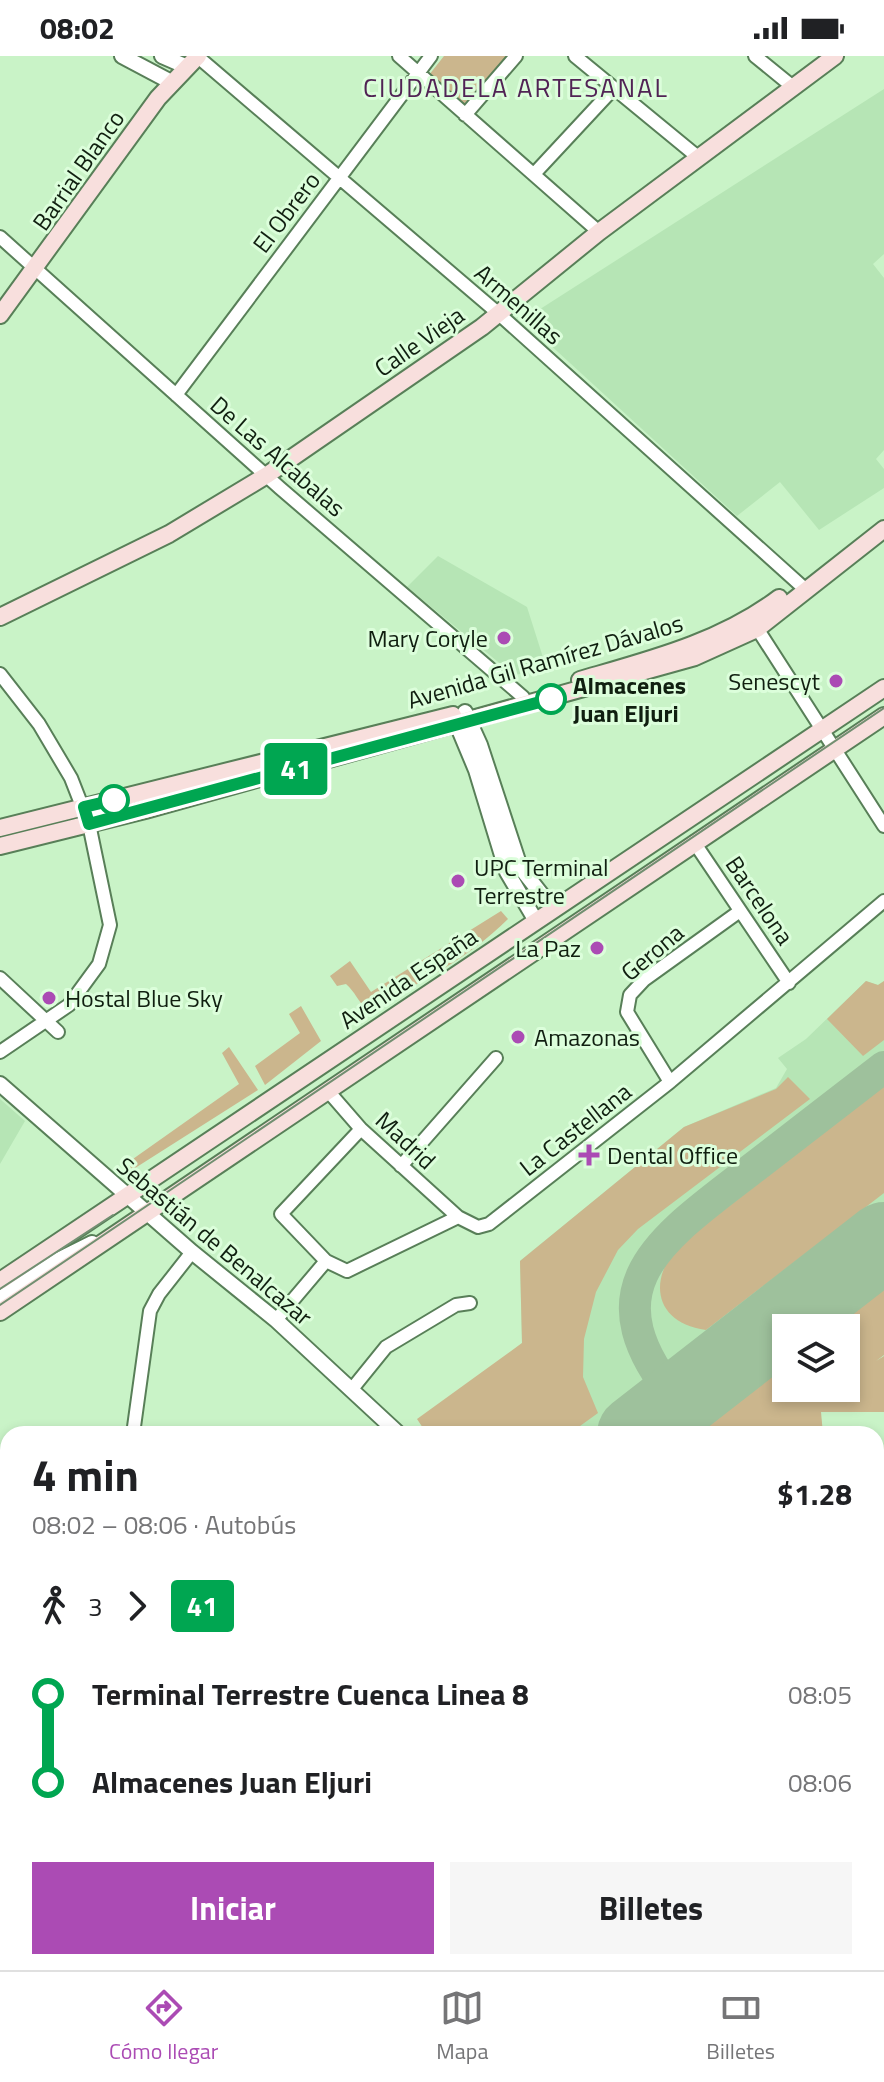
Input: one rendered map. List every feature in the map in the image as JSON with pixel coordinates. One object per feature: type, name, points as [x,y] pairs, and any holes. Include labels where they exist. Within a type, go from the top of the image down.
[{"type":"main road","name":"Calle Vieja","points":[[0,617],[169,534],[267,475],[499,314],[599,232],[835,56]]},
{"type":"main road","name":"Barrial Blanco","points":[[0,315],[171,82],[194,60]]},
{"type":"main road","name":"Avenida Gil Ramírez Dávalos","points":[[0,828],[525,702],[692,652],[754,624],[884,516]]},
{"type":"main road","name":"Avenida Gil Ramírez Dávalos","points":[[802,586],[884,529]]},
{"type":"main road","name":"Avenida España","points":[[0,1281],[884,688]]},
{"type":"main road","name":"Avenida España","points":[[0,1312],[884,716]]},
{"type":"main road","name":"Avenida Gil Ramírez Dávalos","points":[[0,846],[89,824],[461,718]]},
{"type":"street","points":[[122,56],[171,82]]},
{"type":"street","name":"Armenillas","points":[[162,56],[194,60],[340,177],[499,314],[802,586]]},
{"type":"street","points":[[399,56],[599,232]]},
{"type":"street","name":"El Obrero","points":[[176,395],[431,56]]},
{"type":"street","points":[[465,115],[516,56]]},
{"type":"street","points":[[575,56],[699,158]]},
{"type":"street","points":[[755,56],[793,87]]},
{"type":"street","points":[[534,174],[614,88]]},
{"type":"street","name":"De Las Alcabalas","points":[[0,237],[525,702]]},
{"type":"street","points":[[754,624],[884,826]]},
{"type":"street","points":[[0,674],[51,741],[84,807],[110,925],[99,964],[69,1005],[0,1052]]},
{"type":"street","points":[[461,718],[520,867],[553,909]]},
{"type":"street","points":[[461,718],[507,872],[536,921]]},
{"type":"street","name":"Barcelona","points":[[694,842],[789,983]]},
{"type":"street","name":"La Castellana","points":[[458,1217],[478,1227],[489,1224],[670,1082],[884,901]]},
{"type":"street","name":"Gerona","points":[[670,1082],[627,1012],[630,995],[644,980],[740,911]]},
{"type":"street","points":[[0,978],[58,1032]]},
{"type":"street","points":[[401,1166],[496,1058]]},
{"type":"street","name":"Sebastián de Benalcazar","points":[[0,1084],[192,1252],[276,1320],[391,1426]]},
{"type":"street","name":"Madrid","points":[[328,1091],[361,1129],[458,1217]]},
{"type":"street","points":[[361,1129],[281,1214],[326,1261],[347,1271],[458,1217]]},
{"type":"street","name":"Avenida España","points":[[0,1298],[58,1260],[134,1223]]},
{"type":"street","points":[[134,1426],[150,1311],[159,1294],[192,1252]]},
{"type":"street","points":[[276,1320],[326,1261]]},
{"type":"street","points":[[352,1389],[386,1347],[456,1305],[470,1303]]},
{"type":"shaded area","points":[[444,56],[507,56],[464,104],[429,75]]},
{"type":"shaded area","points":[[884,89],[884,254],[873,264],[884,278],[884,450],[876,459],[884,469],[884,488],[819,530],[780,482],[737,516],[523,320]]},
{"type":"shaded area","name":"Mary Coryle","points":[[438,556],[527,607],[547,670],[514,675],[407,587]]},
{"type":"shaded area","points":[[501,911],[508,919],[459,959],[367,1010],[346,984],[337,986],[330,976],[350,961],[371,992]]},
{"type":"shaded area","points":[[866,981],[878,985],[884,981],[884,1355],[860,1373],[860,1314],[772,1314],[772,1402],[819,1402],[822,1426],[434,1426],[459,1395],[522,1343],[520,1261],[684,1127],[776,1088],[787,1069],[778,1058],[806,1039]]},
{"type":"shaded area","points":[[866,981],[878,985],[884,981],[884,1040],[863,1056],[827,1019]]},
{"type":"shaded area","points":[[301,1006],[321,1041],[265,1085],[255,1066],[300,1033],[289,1014]]},
{"type":"shaded area","points":[[229,1047],[258,1090],[132,1170],[123,1166],[239,1084],[222,1053]]},
{"type":"shaded area","points":[[788,1077],[810,1099],[638,1229],[618,1250],[596,1292],[584,1339],[583,1377],[598,1413],[580,1426],[422,1426],[417,1419],[522,1343],[520,1261],[684,1127],[776,1089]]},
{"type":"shaded area","points":[[884,1086],[884,1193],[706,1330],[676,1319],[661,1298],[660,1286],[669,1259],[679,1245]]},
{"type":"shaded area","points":[[0,1099],[25,1121],[0,1164]]},
{"type":"shaded area","points":[[884,1287],[884,1355],[876,1361],[884,1356],[884,1412],[821,1412],[822,1426],[704,1426],[772,1374],[772,1402],[860,1402],[860,1314],[849,1314]]},
{"type":"taxiway","points":[[678,1401],[651,1362],[637,1328],[636,1298],[644,1270],[662,1245],[686,1221],[884,1067]]},
{"type":"runway","points":[[646,1426],[884,1241]]},
{"type":"tram line","points":[[0,1305],[884,708]]},
{"type":"tram line","points":[[0,1289],[113,1215]]},
{"type":"bus line","name":"41","points":[[114,800],[84,807],[89,824],[551,699]]},
{"type":"place","name":"Mary Coryle","points":[[504,638]]},
{"type":"place","name":"Senescyt","points":[[836,681]]},
{"type":"place","name":"Almacenes Juan Eljuri","points":[[551,699]]},
{"type":"place","name":"UPC Terminal Terrestre","points":[[458,881]]},
{"type":"place","name":"La Paz","points":[[597,948]]},
{"type":"place","name":"Hostal Blue Sky","points":[[49,998]]},
{"type":"place","name":"Amazonas","points":[[518,1037]]},
{"type":"place","name":"Dental Office","points":[[589,1155]]},
{"type":"district","name":"CIUDADELA ARTESANAL","points":[[516,87]]}]
